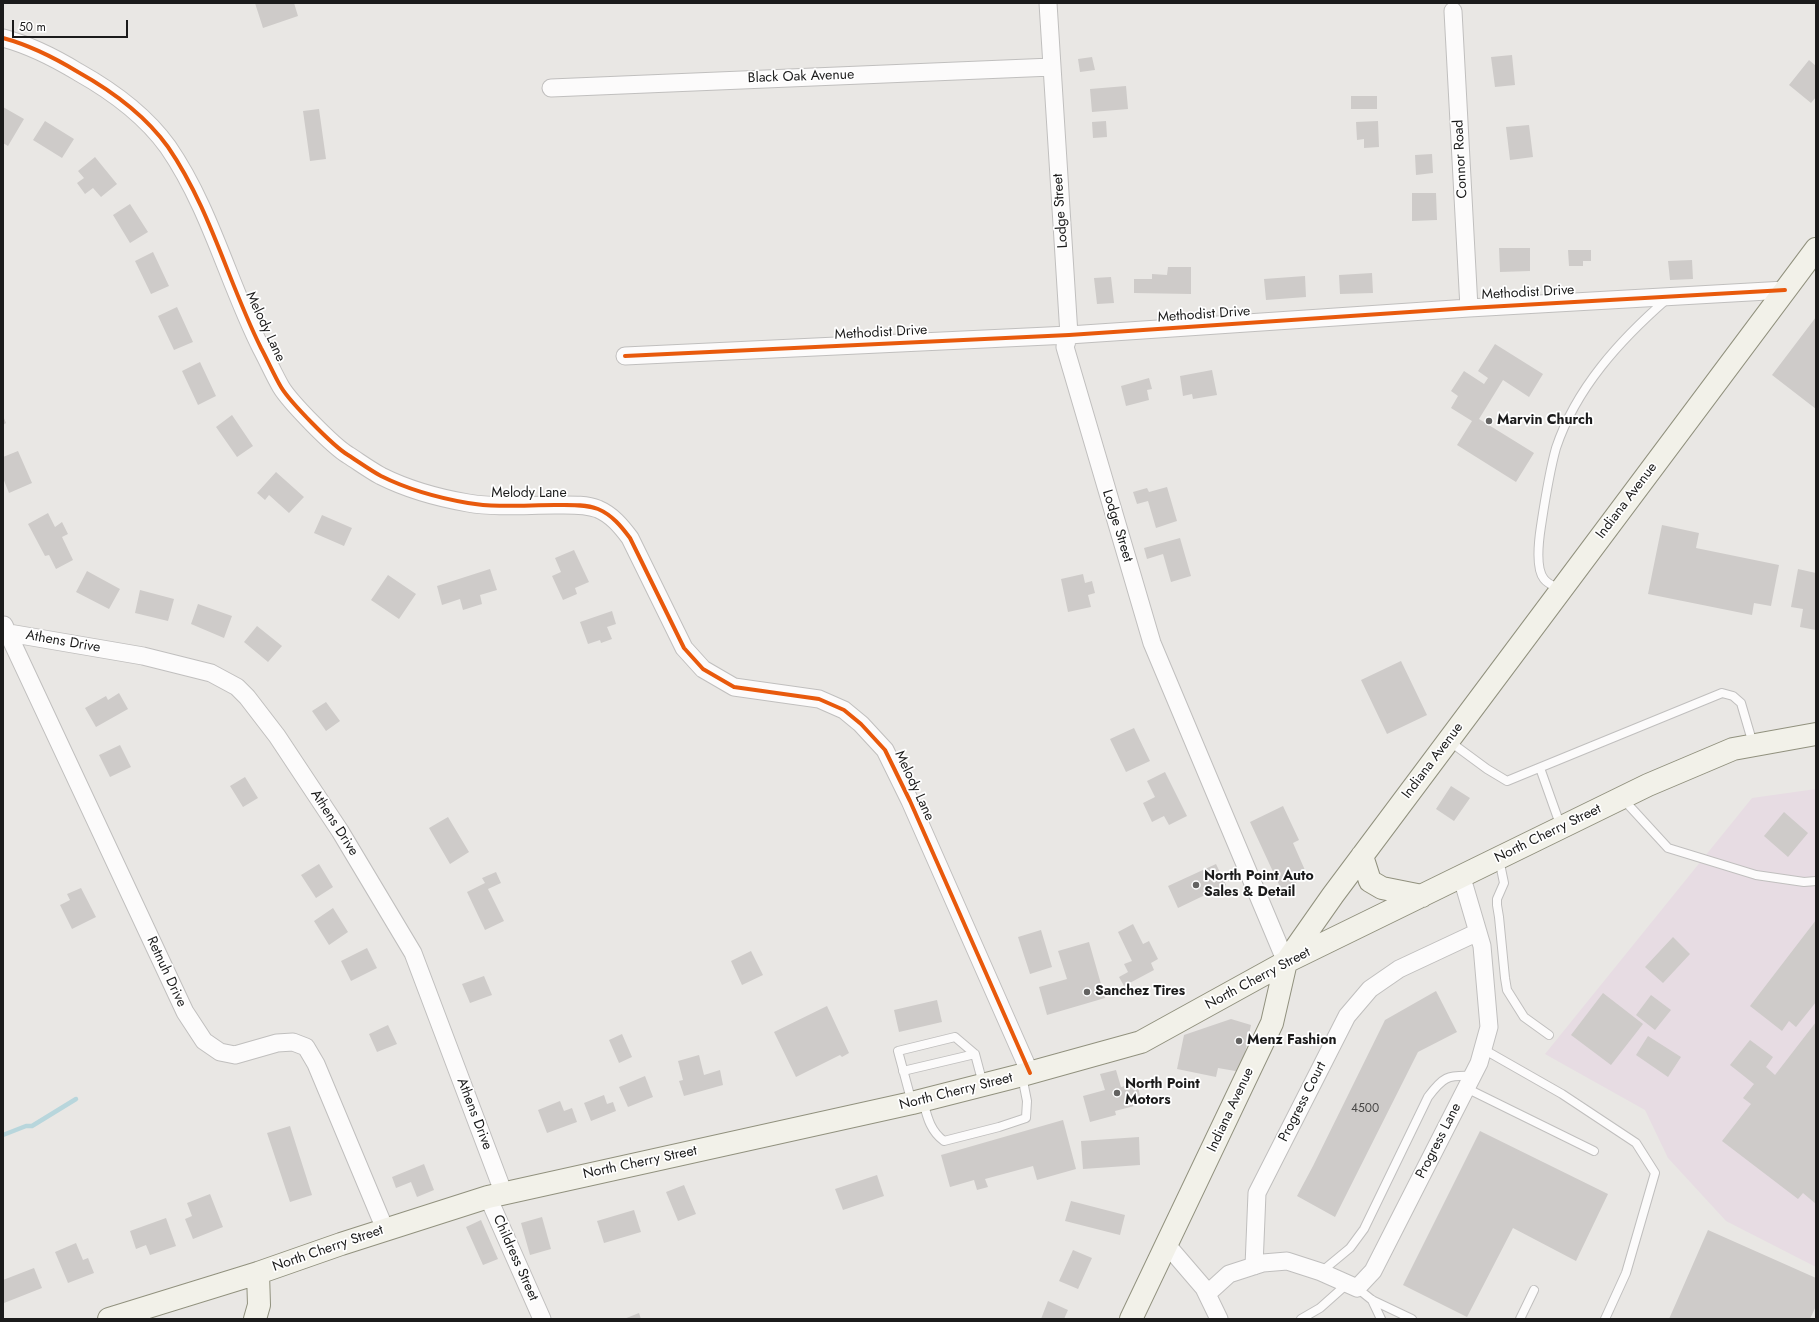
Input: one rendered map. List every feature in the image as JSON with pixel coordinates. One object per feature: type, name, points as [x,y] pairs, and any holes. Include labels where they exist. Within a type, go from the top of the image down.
[{"type":"main road","name":"Indiana Avenue","points":[[1131,1319],[1272,1023],[1286,962],[1333,895],[1448,740],[1816,249]]},
{"type":"main road","name":"North Cherry Street","points":[[255,1319],[259,1305],[258,1273],[385,1229],[496,1195],[917,1102],[1141,1042],[1286,962],[1462,878],[1499,858],[1622,798],[1733,749],[1816,734]]},
{"type":"main road","points":[[1362,856],[1370,881],[1382,888],[1422,896]]},
{"type":"main road","points":[[109,1319],[258,1273]]},
{"type":"street","name":"Lodge Street","points":[[1048,3],[1069,335],[1065,347],[1152,643],[1286,962]]},
{"type":"street","name":"Connor Road","points":[[1453,11],[1469,308]]},
{"type":"street","name":"Melody Lane","points":[[3,38],[48,56],[92,80],[122,100],[143,119],[166,145],[186,175],[202,207],[247,319],[282,389],[308,418],[344,453],[381,476],[406,486],[467,503],[501,506],[579,505],[598,509],[618,522],[630,538],[684,648],[703,669],[734,686],[825,701],[844,710],[861,724],[885,750],[910,801],[1026,1074]]},
{"type":"street","name":"Black Oak Avenue","points":[[550,88],[1052,67]]},
{"type":"street","name":"Methodist Drive","points":[[625,356],[1069,335],[1469,308],[1785,290]]},
{"type":"street","name":"Athens Drive","points":[[4,629],[143,656],[212,673],[237,687],[247,697],[277,736],[340,831],[396,922],[413,953],[496,1195]]},
{"type":"street","name":"Retnuh Drive","points":[[4,629],[185,1012],[204,1041],[220,1052],[235,1055],[277,1043],[293,1042],[306,1047],[316,1064],[385,1229]]},
{"type":"street","name":"Progress Lane","points":[[1352,1286],[1372,1271],[1479,1063],[1489,1027],[1482,946],[1462,878]]},
{"type":"street","name":"Progress Court","points":[[1254,1266],[1257,1193],[1347,1016],[1370,989],[1399,969],[1478,932]]},
{"type":"street","name":"Childress Street","points":[[496,1195],[542,1319]]},
{"type":"street","points":[[1167,1245],[1204,1288],[1219,1319]]},
{"type":"street","points":[[1207,1294],[1228,1274],[1263,1263],[1287,1261],[1322,1272],[1352,1286]]},
{"type":"lane","points":[[1561,590],[1549,584],[1542,576],[1540,570],[1539,552],[1545,501],[1553,460],[1562,433],[1580,396],[1604,363],[1633,329],[1669,297]]},
{"type":"lane","points":[[1448,740],[1487,769],[1507,781],[1722,693],[1734,696],[1741,703],[1754,745]]},
{"type":"lane","points":[[1540,768],[1562,827]]},
{"type":"lane","points":[[1622,798],[1668,848],[1756,875],[1804,882],[1816,882]]},
{"type":"lane","points":[[1499,858],[1504,883],[1497,899],[1497,905],[1500,917],[1504,978],[1507,990],[1524,1017],[1549,1035]]},
{"type":"lane","points":[[984,1085],[975,1054],[956,1037],[898,1051],[903,1071],[917,1102],[939,1138],[944,1141],[999,1127],[1026,1118],[1026,1074]]},
{"type":"lane","points":[[1483,1049],[1562,1094],[1636,1143],[1655,1173],[1626,1273],[1605,1319]]},
{"type":"lane","points":[[903,1071],[975,1054]]},
{"type":"lane","points":[[1322,1272],[1350,1248],[1364,1228],[1428,1097],[1446,1078],[1459,1076],[1594,1151]]},
{"type":"lane","points":[[1301,1319],[1352,1286],[1372,1300],[1412,1319]]},
{"type":"lane","points":[[1520,1319],[1534,1290]]},
{"type":"lane","points":[[1372,1300],[1381,1319]]},
{"type":"shaded area","points":[[1816,789],[1816,1267],[1726,1221],[1668,1158],[1645,1110],[1545,1054],[1752,798]]},
{"type":"building","points":[[255,3],[294,3],[298,16],[263,28]]},
{"type":"building","points":[[1512,55],[1515,85],[1495,87],[1491,57]]},
{"type":"building","points":[[1092,57],[1095,70],[1080,72],[1078,59]]},
{"type":"building","points":[[1809,60],[1816,66],[1816,97],[1811,103],[1789,85]]},
{"type":"building","points":[[1126,86],[1128,109],[1092,112],[1090,89]]},
{"type":"building","points":[[1351,96],[1377,96],[1377,109],[1351,109]]},
{"type":"building","points":[[3,107],[24,119],[8,146],[3,143]]},
{"type":"building","points":[[319,109],[326,159],[310,161],[303,111]]},
{"type":"building","points":[[45,121],[74,139],[62,158],[33,140]]},
{"type":"building","points":[[1106,121],[1107,137],[1093,138],[1092,122]]},
{"type":"building","points":[[1378,121],[1379,147],[1364,148],[1364,139],[1357,140],[1356,122]]},
{"type":"building","points":[[1529,125],[1533,157],[1510,160],[1506,127]]},
{"type":"building","points":[[1432,154],[1433,173],[1416,175],[1415,155]]},
{"type":"building","points":[[95,157],[117,184],[101,197],[93,188],[85,194],[77,183],[84,178],[78,171]]},
{"type":"building","points":[[1412,193],[1436,193],[1437,220],[1412,221]]},
{"type":"building","points":[[130,204],[148,232],[130,243],[113,215]]},
{"type":"building","points":[[1499,248],[1530,248],[1530,271],[1500,272]]},
{"type":"building","points":[[1568,250],[1591,250],[1591,261],[1583,261],[1583,266],[1569,266]]},
{"type":"building","points":[[153,252],[169,286],[151,294],[135,261]]},
{"type":"building","points":[[1692,260],[1693,279],[1670,280],[1668,261]]},
{"type":"building","points":[[1168,267],[1191,267],[1191,294],[1134,293],[1134,279],[1152,279],[1152,274],[1167,275]]},
{"type":"building","points":[[1372,273],[1373,293],[1340,294],[1339,275]]},
{"type":"building","points":[[1305,276],[1306,297],[1266,300],[1264,279]]},
{"type":"building","points":[[1111,277],[1114,303],[1097,304],[1094,278]]},
{"type":"building","points":[[177,307],[193,342],[174,350],[158,316]]},
{"type":"building","points":[[1816,317],[1816,409],[1772,375]]},
{"type":"building","points":[[1495,344],[1543,374],[1529,397],[1503,380],[1479,419],[1534,453],[1516,482],[1457,445],[1472,421],[1451,408],[1458,396],[1451,391],[1464,371],[1484,384],[1488,378],[1478,371]]},
{"type":"building","points":[[200,362],[216,396],[198,405],[182,371]]},
{"type":"building","points":[[1212,370],[1217,395],[1193,399],[1192,394],[1183,396],[1180,376]]},
{"type":"building","points":[[1149,378],[1152,389],[1147,390],[1149,400],[1126,406],[1121,386]]},
{"type":"building","points":[[232,415],[253,446],[237,457],[216,427]]},
{"type":"building","points":[[3,416],[6,423],[3,425]]},
{"type":"building","points":[[18,451],[32,483],[9,493],[3,478],[3,457]]},
{"type":"building","points":[[276,472],[304,497],[289,513],[269,495],[265,500],[257,493]]},
{"type":"building","points":[[1167,487],[1177,521],[1156,528],[1148,501],[1137,504],[1133,492],[1147,488],[1149,492]]},
{"type":"building","points":[[48,513],[55,527],[62,522],[68,534],[62,537],[73,560],[56,569],[49,555],[45,556],[28,524]]},
{"type":"building","points":[[322,515],[352,528],[344,546],[314,533]]},
{"type":"building","points":[[1662,525],[1699,533],[1696,548],[1779,565],[1771,606],[1754,603],[1752,615],[1648,594]]},
{"type":"building","points":[[1180,538],[1191,576],[1171,582],[1163,554],[1147,559],[1144,548]]},
{"type":"building","points":[[574,550],[589,582],[575,588],[577,594],[563,600],[552,576],[561,572],[555,558]]},
{"type":"building","points":[[490,569],[497,590],[480,595],[482,604],[463,610],[460,599],[442,605],[437,586]]},
{"type":"building","points":[[1798,569],[1816,573],[1816,630],[1800,627],[1803,609],[1791,607]]},
{"type":"building","points":[[87,571],[120,589],[109,609],[76,592]]},
{"type":"building","points":[[1083,574],[1085,583],[1092,581],[1095,593],[1088,595],[1091,607],[1068,612],[1061,579]]},
{"type":"building","points":[[388,575],[416,594],[399,619],[371,600]]},
{"type":"building","points":[[140,590],[174,599],[168,621],[135,613]]},
{"type":"building","points":[[198,604],[232,616],[224,638],[191,624]]},
{"type":"building","points":[[612,611],[616,624],[607,627],[612,639],[601,643],[600,640],[588,644],[580,622]]},
{"type":"building","points":[[257,626],[282,646],[268,662],[244,642]]},
{"type":"building","points":[[1401,661],[1427,715],[1387,734],[1361,680]]},
{"type":"building","points":[[119,693],[128,709],[96,727],[85,708],[106,696],[108,700]]},
{"type":"building","points":[[326,702],[340,721],[326,731],[312,711]]},
{"type":"building","points":[[1134,728],[1150,761],[1126,772],[1110,739]]},
{"type":"building","points":[[120,745],[131,767],[110,777],[99,755]]},
{"type":"building","points":[[1165,772],[1187,816],[1169,825],[1164,816],[1152,822],[1143,803],[1155,797],[1147,781]]},
{"type":"building","points":[[245,777],[258,798],[243,807],[230,786]]},
{"type":"building","points":[[1451,786],[1470,798],[1454,821],[1436,809]]},
{"type":"building","points":[[1283,806],[1299,840],[1293,843],[1308,877],[1281,889],[1250,822]]},
{"type":"building","points":[[1784,812],[1808,833],[1788,857],[1764,836]]},
{"type":"building","points":[[448,817],[469,852],[450,864],[429,828]]},
{"type":"building","points":[[319,864],[333,887],[316,898],[301,875]]},
{"type":"building","points":[[1216,864],[1226,885],[1178,908],[1168,886]]},
{"type":"building","points":[[496,872],[501,883],[488,889],[504,921],[485,930],[467,892],[485,883],[482,878]]},
{"type":"building","points":[[81,888],[96,917],[72,929],[60,905],[70,900],[67,894]]},
{"type":"building","points":[[333,908],[348,932],[329,945],[314,921]]},
{"type":"building","points":[[1816,920],[1816,1002],[1796,1027],[1789,1021],[1782,1031],[1750,1006]]},
{"type":"building","points":[[1133,924],[1143,944],[1149,941],[1158,959],[1151,963],[1154,970],[1124,986],[1119,977],[1128,972],[1124,964],[1132,961],[1118,932]]},
{"type":"building","points":[[1041,930],[1052,967],[1030,974],[1018,937]]},
{"type":"building","points":[[1673,937],[1690,954],[1663,983],[1645,967]]},
{"type":"building","points":[[1089,942],[1105,998],[1047,1015],[1039,987],[1067,979],[1058,951]]},
{"type":"building","points":[[367,948],[377,968],[351,981],[341,961]]},
{"type":"building","points":[[751,951],[763,975],[742,985],[731,961]]},
{"type":"building","points":[[484,976],[492,995],[470,1003],[462,984]]},
{"type":"building","points":[[1436,991],[1457,1032],[1418,1052],[1335,1217],[1297,1196],[1385,1020]]},
{"type":"building","points":[[1603,993],[1643,1024],[1611,1065],[1571,1035]]},
{"type":"building","points":[[1651,995],[1671,1010],[1655,1030],[1636,1015]]},
{"type":"building","points":[[937,1000],[942,1022],[899,1032],[894,1010]]},
{"type":"building","points":[[827,1006],[849,1053],[842,1057],[840,1055],[796,1077],[774,1032]]},
{"type":"building","points":[[1231,1019],[1251,1025],[1241,1072],[1218,1068],[1216,1077],[1177,1069],[1184,1035]]},
{"type":"building","points":[[1816,1022],[1816,1204],[1803,1193],[1798,1199],[1722,1141],[1751,1104],[1743,1098],[1754,1084],[1730,1065],[1750,1040],[1773,1057],[1766,1067],[1775,1075]]},
{"type":"building","points":[[388,1025],[397,1044],[377,1052],[369,1034]]},
{"type":"building","points":[[622,1034],[632,1057],[619,1063],[609,1040]]},
{"type":"building","points":[[1648,1036],[1681,1057],[1668,1077],[1636,1055]]},
{"type":"building","points":[[699,1055],[704,1075],[720,1070],[723,1085],[684,1096],[679,1081],[683,1080],[678,1061]]},
{"type":"building","points":[[1116,1070],[1121,1087],[1137,1083],[1142,1104],[1115,1111],[1116,1115],[1090,1122],[1083,1096],[1105,1090],[1100,1074]]},
{"type":"building","points":[[645,1076],[653,1097],[628,1107],[619,1087]]},
{"type":"building","points":[[604,1095],[607,1104],[613,1102],[616,1111],[591,1121],[584,1103]]},
{"type":"building","points":[[560,1101],[564,1111],[572,1108],[577,1122],[547,1133],[538,1110]]},
{"type":"building","points":[[1063,1120],[1076,1169],[1037,1180],[1033,1166],[985,1179],[988,1187],[977,1190],[974,1180],[950,1187],[941,1155]]},
{"type":"building","points":[[290,1126],[312,1195],[290,1202],[267,1133]]},
{"type":"building","points":[[1480,1131],[1608,1194],[1576,1261],[1513,1228],[1467,1317],[1403,1285]]},
{"type":"building","points":[[1139,1137],[1140,1165],[1083,1169],[1081,1141]]},
{"type":"building","points":[[424,1164],[434,1190],[417,1197],[411,1182],[396,1188],[392,1177]]},
{"type":"building","points":[[877,1175],[884,1196],[843,1210],[835,1189]]},
{"type":"building","points":[[684,1185],[696,1214],[678,1221],[666,1192]]},
{"type":"building","points":[[210,1194],[223,1227],[193,1239],[185,1219],[192,1216],[187,1203]]},
{"type":"building","points":[[1071,1201],[1125,1215],[1120,1235],[1065,1221]]},
{"type":"building","points":[[634,1210],[641,1232],[604,1243],[597,1221]]},
{"type":"building","points":[[542,1217],[551,1249],[530,1255],[521,1223]]},
{"type":"building","points":[[166,1218],[176,1246],[150,1255],[146,1245],[136,1249],[130,1231]]},
{"type":"building","points":[[481,1220],[498,1259],[483,1265],[466,1227]]},
{"type":"building","points":[[1708,1230],[1816,1278],[1816,1306],[1810,1319],[1669,1319]]},
{"type":"building","points":[[76,1243],[83,1260],[88,1258],[94,1273],[68,1283],[55,1252]]},
{"type":"building","points":[[1073,1250],[1092,1258],[1078,1289],[1059,1281]]},
{"type":"building","points":[[34,1268],[42,1288],[4,1303],[3,1280]]},
{"type":"building","points":[[1048,1301],[1068,1310],[1064,1319],[1041,1319]]},
{"type":"building","points":[[639,1313],[641,1319],[624,1319]]},
{"type":"waterway","points":[[3,1135],[26,1126],[32,1126],[76,1099]]},
{"type":"cycle path","points":[[3,38],[42,52],[91,79],[138,114],[159,135],[183,170],[196,195],[249,323],[281,387],[302,413],[341,450],[391,481],[412,489],[446,498],[479,505],[566,505],[593,507],[603,511],[616,521],[630,538],[684,648],[703,669],[734,687],[819,699],[844,710],[861,724],[885,750],[910,801],[1030,1073]]},
{"type":"cycle path","points":[[625,356],[1069,335],[1469,308],[1785,290]]},
{"type":"place","name":"Marvin Church","points":[[1489,421]]},
{"type":"place","name":"North Point Auto Sales & Detail","points":[[1196,885]]},
{"type":"place","name":"Sanchez Tires","points":[[1087,992]]},
{"type":"place","name":"Menz Fashion","points":[[1239,1041]]},
{"type":"place","name":"North Point Motors","points":[[1117,1093]]}]
